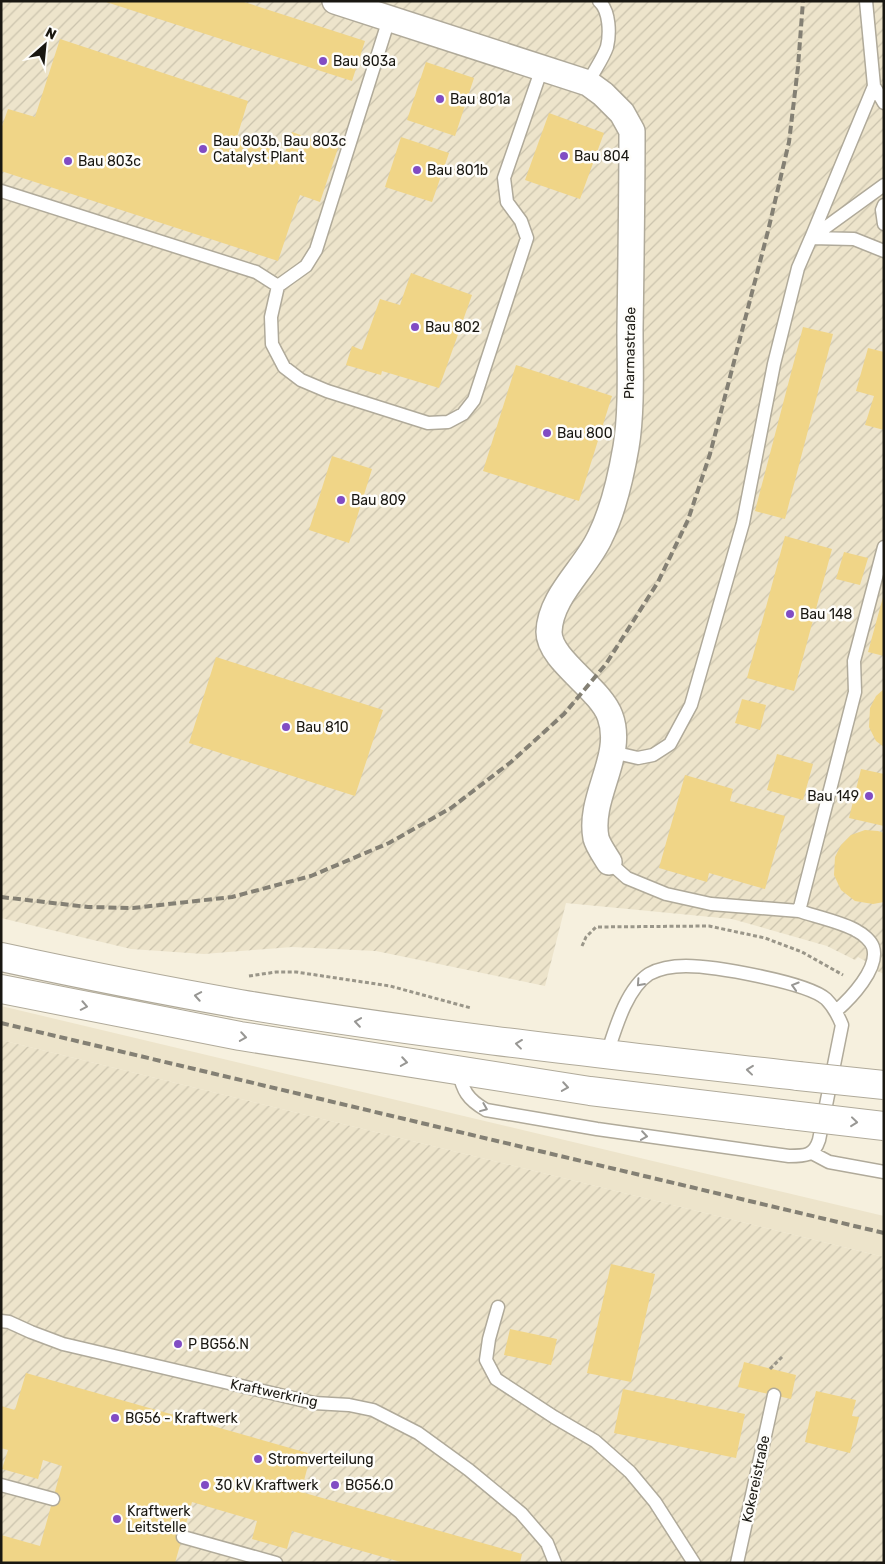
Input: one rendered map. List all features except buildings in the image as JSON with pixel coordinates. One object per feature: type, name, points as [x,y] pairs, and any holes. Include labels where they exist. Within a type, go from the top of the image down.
[{"type":"main road","points":[[1,957],[240,1004],[449,1035],[884,1085]]},
{"type":"main road","points":[[1,989],[240,1036],[590,1091],[884,1126]]},
{"type":"street","name":"Pharmastraße","points":[[335,1],[588,83],[603,94],[622,113],[632,131],[630,396],[627,438],[612,505],[600,538],[558,601],[551,616],[549,634],[557,653],[602,701],[610,717],[614,743],[595,812],[596,839],[609,862]]},
{"type":"lane","points":[[588,83],[607,47],[608,18],[604,5],[599,1]]},
{"type":"lane","points":[[866,1],[874,86],[884,103]]},
{"type":"lane","points":[[389,19],[316,250],[306,266],[278,286],[271,317],[272,344],[284,367],[301,380],[327,391],[428,423],[448,422],[463,414],[474,400],[527,238],[521,220],[508,202],[504,178],[542,68]]},
{"type":"lane","points":[[612,752],[638,758],[653,755],[670,744],[691,705],[743,523],[774,364],[798,268],[874,86]]},
{"type":"lane","points":[[811,238],[884,185]]},
{"type":"lane","points":[[1,191],[256,272],[278,286]]},
{"type":"lane","points":[[884,205],[882,210],[884,224]]},
{"type":"lane","points":[[811,238],[854,239],[884,251]]},
{"type":"lane","points":[[799,911],[855,692],[854,660],[884,547]]},
{"type":"lane","points":[[609,862],[627,878],[666,894],[710,904],[799,911],[856,930],[866,937],[873,946],[873,958],[860,986],[836,1011]]},
{"type":"lane","points":[[458,1070],[467,1096],[486,1110],[597,1129],[804,1156],[812,1153],[819,1140],[840,1044],[842,1025],[836,1011],[825,998],[804,989],[766,978],[693,966],[660,969],[648,975],[636,987],[621,1013],[607,1054]]},
{"type":"lane","points":[[812,1153],[829,1162],[884,1172]]},
{"type":"lane","points":[[498,1307],[489,1339],[486,1360],[496,1380],[595,1441],[630,1472],[655,1502],[694,1563]]},
{"type":"lane","name":"Kraftwerkring","points":[[1,1321],[9,1322],[63,1344],[314,1403],[349,1405],[373,1410],[418,1433],[469,1470],[513,1507],[547,1542],[555,1563]]},
{"type":"lane","name":"Kokereistraße","points":[[737,1563],[774,1395]]},
{"type":"lane","points":[[1,1485],[53,1499]]},
{"type":"lane","points":[[183,1536],[276,1563]]},
{"type":"path","points":[[582,946],[586,937],[596,927],[709,926],[765,938],[802,952],[860,986]]},
{"type":"path","points":[[770,1369],[783,1356]]},
{"type":"shaded area","points":[[1,1],[884,1],[884,974],[865,966],[867,962],[858,957],[855,960],[827,946],[732,919],[566,903],[545,986],[376,951],[292,947],[204,954],[131,949],[1,918]]},
{"type":"shaded area","points":[[1,1006],[884,1216],[884,1257],[1,1040]]},
{"type":"shaded area","points":[[1,1040],[884,1257],[884,1563],[1,1563]]},
{"type":"railway","points":[[1,897],[88,907],[133,908],[232,897],[311,876],[389,843],[451,808],[511,762],[564,714],[606,664],[658,582],[688,520],[710,454],[789,142],[798,67],[803,1]]},
{"type":"railway","points":[[1,1023],[884,1233]]},
{"type":"place","name":"Bau 803a","points":[[323,61]]},
{"type":"place","name":"Bau 801a","points":[[440,99]]},
{"type":"place","name":"Bau 803b, Bau 803c Catalyst Plant","points":[[203,149]]},
{"type":"place","name":"Bau 804","points":[[564,156]]},
{"type":"place","name":"Bau 803c","points":[[68,161]]},
{"type":"place","name":"Bau 801b","points":[[417,170]]},
{"type":"place","name":"Bau 802","points":[[415,327]]},
{"type":"place","name":"Bau 800","points":[[547,433]]},
{"type":"place","name":"Bau 809","points":[[341,500]]},
{"type":"place","name":"Bau 148","points":[[790,614]]},
{"type":"place","name":"Bau 810","points":[[286,727]]},
{"type":"place","name":"Bau 149","points":[[869,796]]},
{"type":"place","name":"P BG56.N","points":[[178,1344]]},
{"type":"place","name":"BG56 - Kraftwerk","points":[[115,1418]]},
{"type":"place","name":"Stromverteilung","points":[[258,1459]]},
{"type":"place","name":"30 kV Kraftwerk","points":[[205,1485]]},
{"type":"place","name":"BG56.O","points":[[335,1485]]},
{"type":"place","name":"Kraftwerk Leitstelle","points":[[117,1519]]}]
